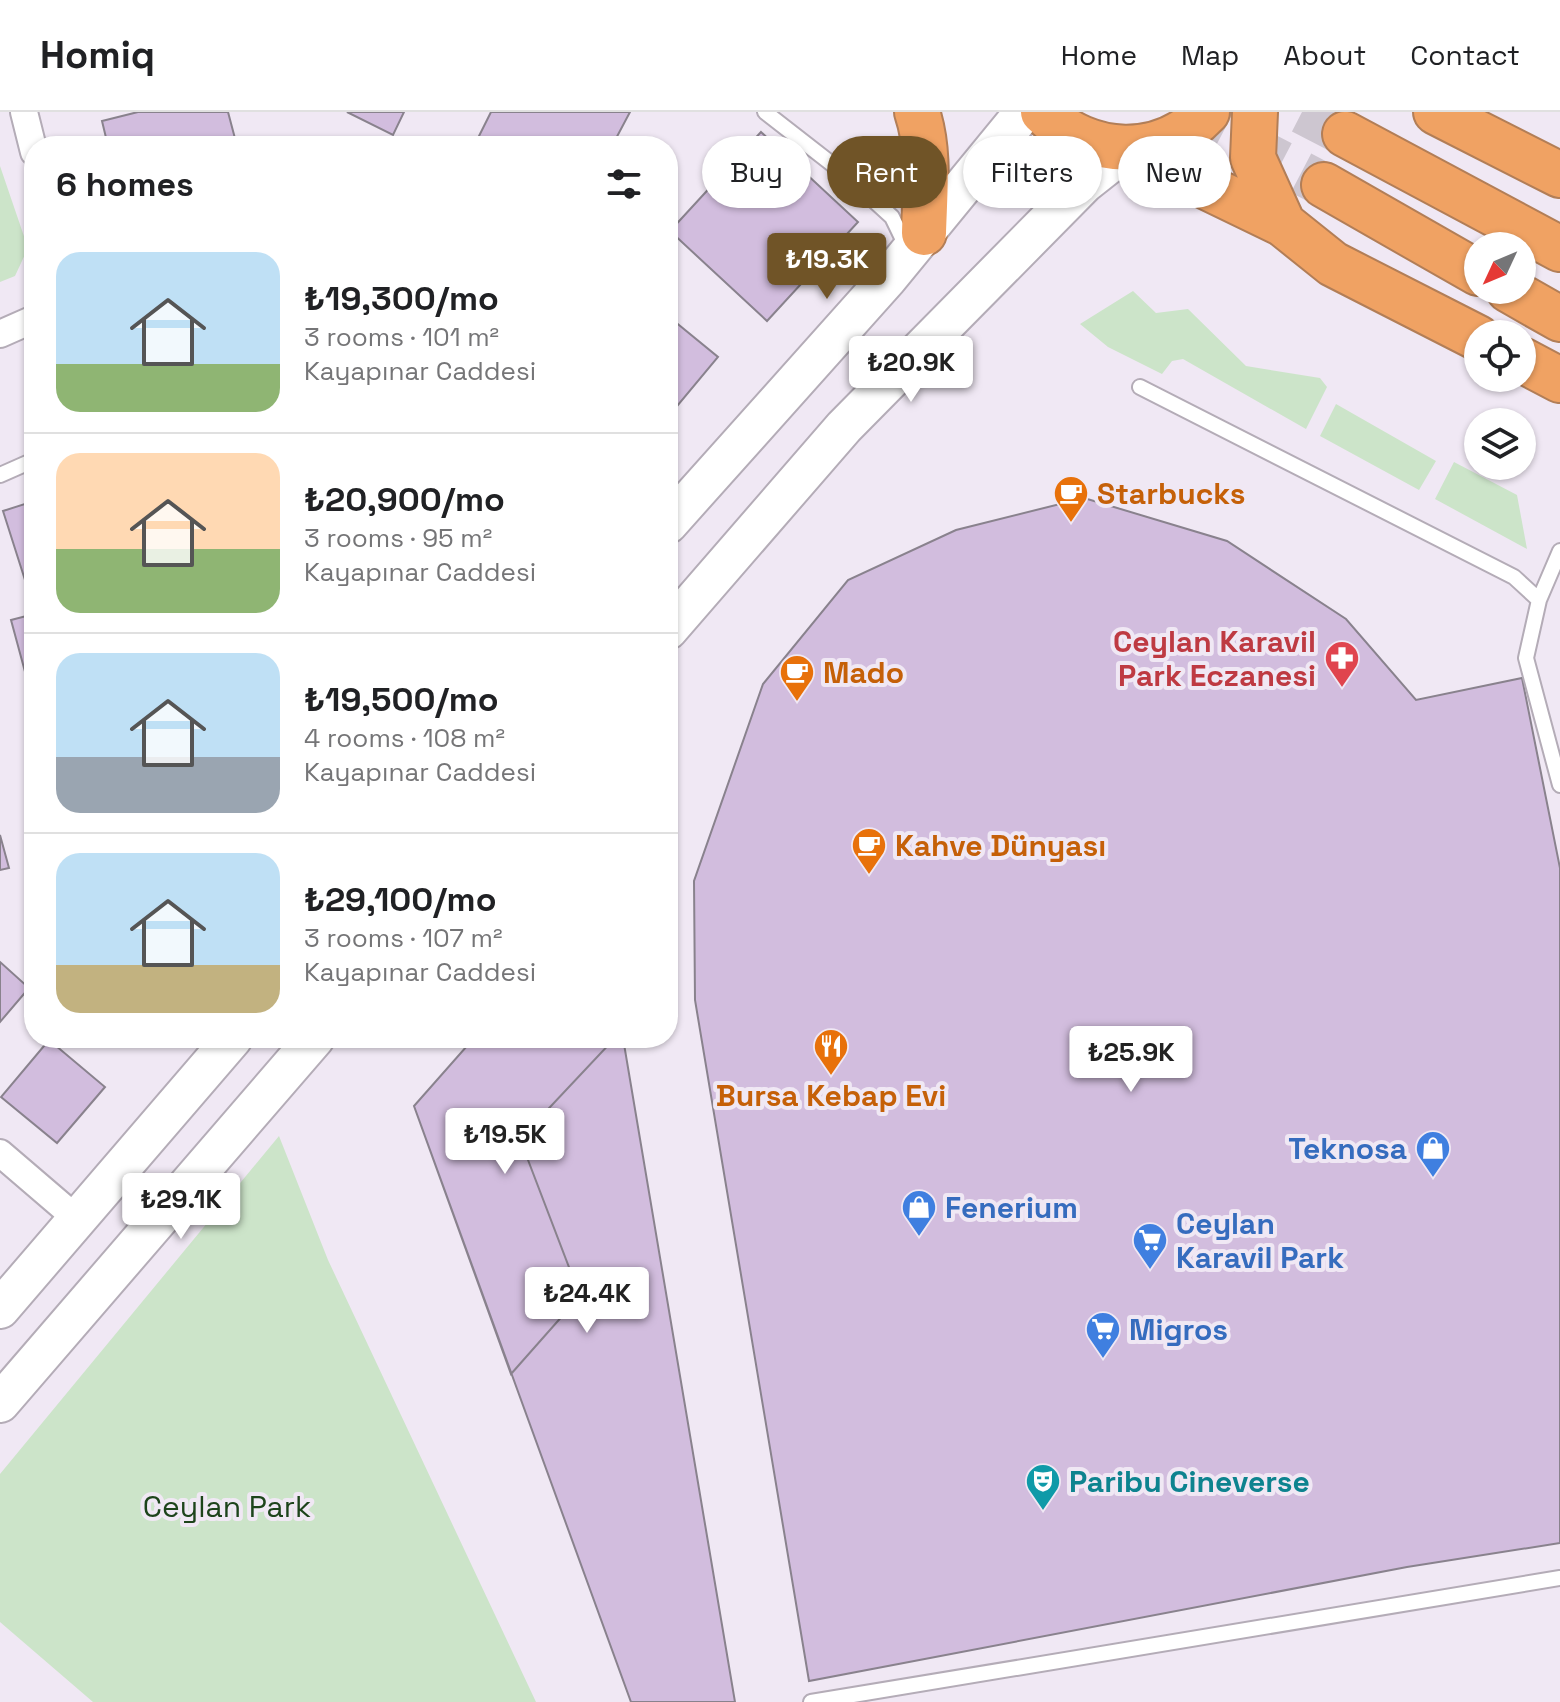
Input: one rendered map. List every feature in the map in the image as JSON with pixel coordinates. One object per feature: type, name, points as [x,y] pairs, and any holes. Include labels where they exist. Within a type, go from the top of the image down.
[{"type":"highway","points":[[916,242],[926,177],[922,127],[917,112]]},
{"type":"highway","points":[[1043,112],[1061,130],[1093,145],[1118,148]]},
{"type":"highway","points":[[1175,136],[1194,126],[1207,112]]},
{"type":"highway","points":[[1255,112],[1253,158],[1283,224]]},
{"type":"highway","points":[[1436,112],[1560,175]]},
{"type":"highway","points":[[1345,134],[1560,249]]},
{"type":"highway","points":[[1324,185],[1464,265]]},
{"type":"highway","points":[[1231,199],[1283,224],[1333,264],[1464,331]]},
{"type":"highway","points":[[1534,304],[1560,319]]},
{"type":"highway","points":[[1536,367],[1560,380]]},
{"type":"main road","points":[[678,513],[916,242],[1024,112]]},
{"type":"main road","points":[[678,618],[844,427],[1085,183],[1118,157]]},
{"type":"main road","points":[[0,1309],[224,1048]]},
{"type":"main road","points":[[0,1403],[306,1048]]},
{"type":"street","points":[[24,112],[30,136]]},
{"type":"street","points":[[0,334],[24,326]]},
{"type":"street","points":[[0,1153],[77,1219]]},
{"type":"lane","points":[[765,112],[846,175],[916,242]]},
{"type":"lane","points":[[1140,387],[1514,577],[1539,600]]},
{"type":"lane","points":[[0,475],[24,464]]},
{"type":"lane","points":[[1560,551],[1539,600],[1526,658],[1560,785]]},
{"type":"lane","points":[[811,1702],[1560,1578]]},
{"type":"green space","points":[[0,166],[24,236],[24,257],[15,276],[0,282]]},
{"type":"green space","points":[[1133,291],[1156,313],[1188,309],[1246,366],[1320,378],[1327,387],[1306,429],[1183,359],[1172,361],[1162,374],[1108,347],[1080,324]]},
{"type":"green space","points":[[1336,404],[1436,461],[1419,490],[1320,436]]},
{"type":"green space","points":[[1454,462],[1464,467],[1464,480],[1488,480],[1517,495],[1527,549],[1435,499]]},
{"type":"green space","name":"Ceylan Park","points":[[279,1136],[328,1260],[536,1702],[93,1702],[0,1622],[0,1474]]},
{"type":"building","points":[[138,112],[228,112],[234,136],[106,136],[102,121]]},
{"type":"building","points":[[347,112],[404,112],[393,135]]},
{"type":"building","points":[[491,112],[630,112],[617,136],[479,136]]},
{"type":"building","points":[[811,178],[827,193],[827,208],[843,208],[858,222],[767,321],[678,238],[678,222],[702,196],[702,208],[811,208]]},
{"type":"building","points":[[678,324],[718,357],[678,405]]},
{"type":"building","name":"Ceylan Karavil Park","points":[[1084,498],[1227,541],[1346,619],[1416,700],[1522,678],[1560,868],[1560,1543],[1407,1567],[809,1681],[695,1000],[694,881],[763,684],[848,580],[956,530]]},
{"type":"building","points":[[24,504],[24,577],[3,511]]},
{"type":"building","points":[[24,617],[24,668],[11,620]]},
{"type":"building","points":[[0,835],[9,868],[0,870]]},
{"type":"building","points":[[0,962],[24,984],[24,994],[0,1022]]},
{"type":"building","points":[[42,1048],[59,1048],[105,1087],[57,1143],[1,1097]]},
{"type":"building","points":[[465,1048],[625,1048],[735,1702],[631,1702],[414,1106]]},
{"type":"building","points":[[465,1048],[606,1048],[520,1139],[580,1296],[511,1374],[414,1106]]},
{"type":"tunnel","points":[[1184,112],[1324,185]]},
{"type":"tunnel","points":[[1302,112],[1345,134]]},
{"type":"place","name":"Starbucks","points":[[1071,524]]},
{"type":"place","name":"Ceylan Karavil Park Eczanesi","points":[[1342,689]]},
{"type":"place","name":"Mado","points":[[797,703]]},
{"type":"place","name":"Kahve Dünyası","points":[[869,876]]},
{"type":"place","name":"Bursa Kebap Evi","points":[[831,1077]]},
{"type":"place","name":"Teknosa","points":[[1433,1179]]},
{"type":"place","name":"Fenerium","points":[[919,1238]]},
{"type":"place","name":"Ceylan Karavil Park","points":[[1150,1271]]},
{"type":"place","name":"Migros","points":[[1103,1360]]},
{"type":"place","name":"Paribu Cineverse","points":[[1043,1512]]}]
